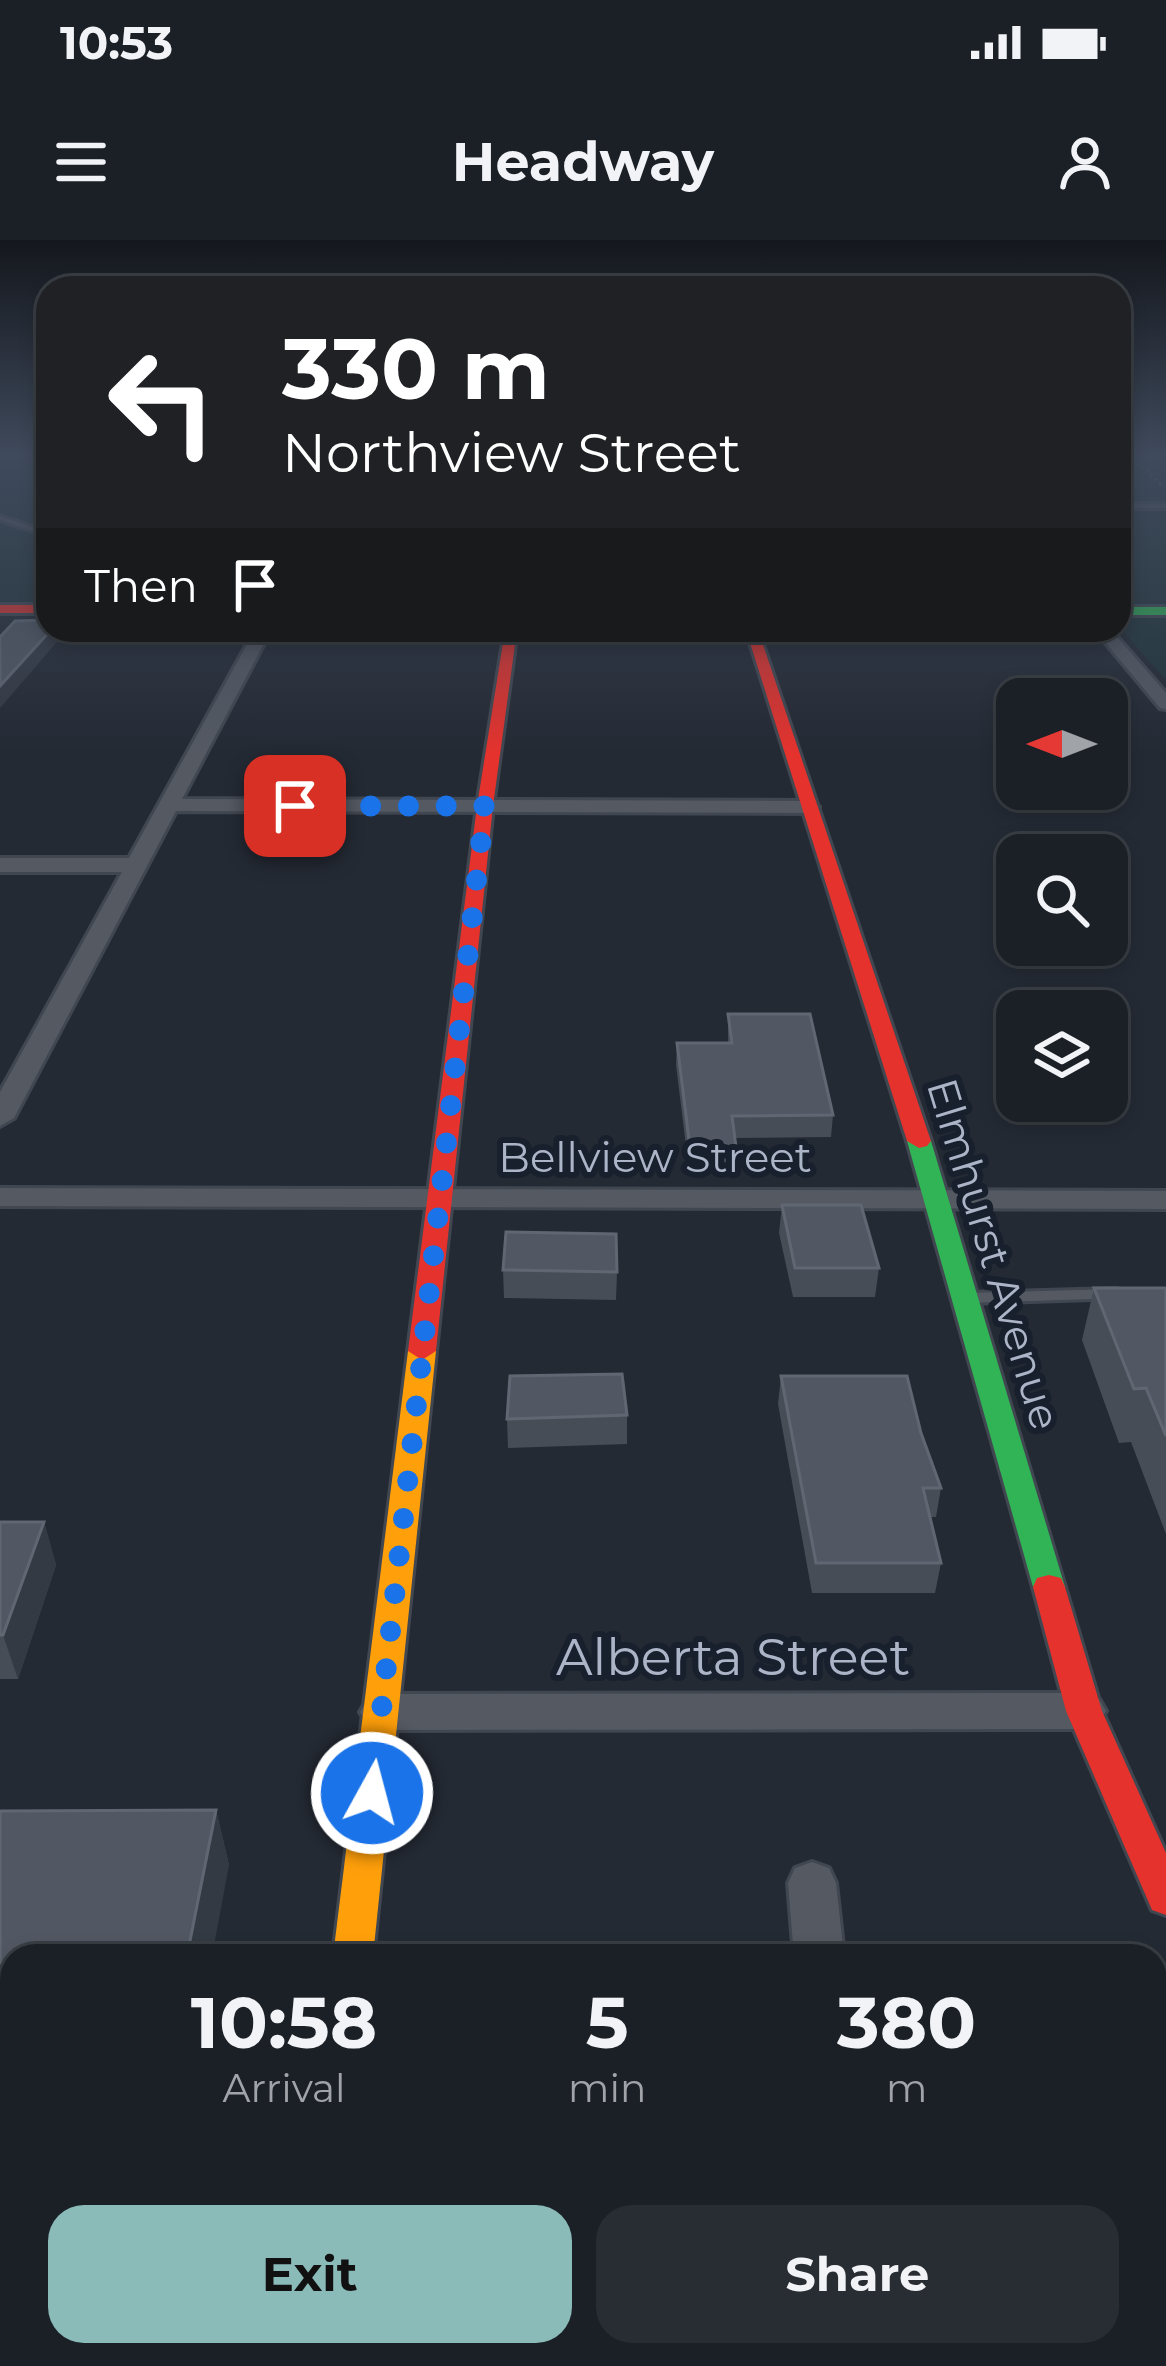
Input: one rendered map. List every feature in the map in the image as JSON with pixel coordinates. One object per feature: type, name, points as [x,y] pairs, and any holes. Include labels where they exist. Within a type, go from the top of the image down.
[{"type":"street","points":[[0,609],[36,610]]},
{"type":"street","points":[[1131,611],[1166,611]]},
{"type":"street","points":[[0,1118],[257,642]]},
{"type":"street","points":[[354,1944],[485,806],[509,642]]},
{"type":"street","name":"Elmhurst Avenue","points":[[756,642],[938,1199],[1084,1711],[1137,1812],[1166,1897]]},
{"type":"street","points":[[1112,642],[1166,704]]},
{"type":"street","points":[[169,806],[808,807]]},
{"type":"street","points":[[0,865],[138,865]]},
{"type":"street","name":"Bellview Street","points":[[0,1197],[1166,1200]]},
{"type":"street","name":"Alberta Street","points":[[382,1712],[1084,1711]]},
{"type":"street","points":[[812,1883],[818,1944]]},
{"type":"lane","points":[[966,1298],[1144,1293]]},
{"type":"shaded area","points":[[0,556],[36,556],[36,602],[0,602]]},
{"type":"shaded area","points":[[1131,556],[1166,556],[1166,605],[1131,605]]},
{"type":"shaded area","points":[[1131,618],[1166,618],[1166,680],[1131,641]]},
{"type":"building","points":[[36,620],[36,642],[40,642],[0,686],[0,637],[15,621]]},
{"type":"building","points":[[728,1014],[810,1014],[833,1115],[732,1116],[736,1147],[690,1148],[677,1043],[732,1043]]},
{"type":"building","points":[[782,1205],[861,1205],[879,1268],[795,1268]]},
{"type":"building","points":[[506,1232],[616,1234],[617,1272],[503,1270]]},
{"type":"building","points":[[1094,1288],[1166,1288],[1166,1436],[1146,1388],[1134,1389]]},
{"type":"building","points":[[622,1374],[627,1415],[507,1419],[510,1376]]},
{"type":"building","points":[[781,1376],[907,1376],[941,1488],[923,1488],[941,1563],[816,1563]]},
{"type":"building","points":[[0,1522],[44,1522],[3,1635],[0,1635]]},
{"type":"building","points":[[216,1810],[189,1944],[0,1944],[0,1811]]},
{"type":"traffic: fast","points":[[1131,611],[1166,611]]},
{"type":"traffic: fast","points":[[919,1141],[1049,1587]]},
{"type":"traffic: slow","points":[[354,1944],[422,1351]]},
{"type":"traffic: jam","points":[[0,609],[36,609]]},
{"type":"traffic: jam","points":[[422,1351],[485,806],[509,642]]},
{"type":"traffic: jam","points":[[756,642],[919,1141]]},
{"type":"traffic: jam","points":[[1049,1587],[1084,1711],[1166,1897]]},
{"type":"route","points":[[295,806],[485,806],[372,1793]]}]
